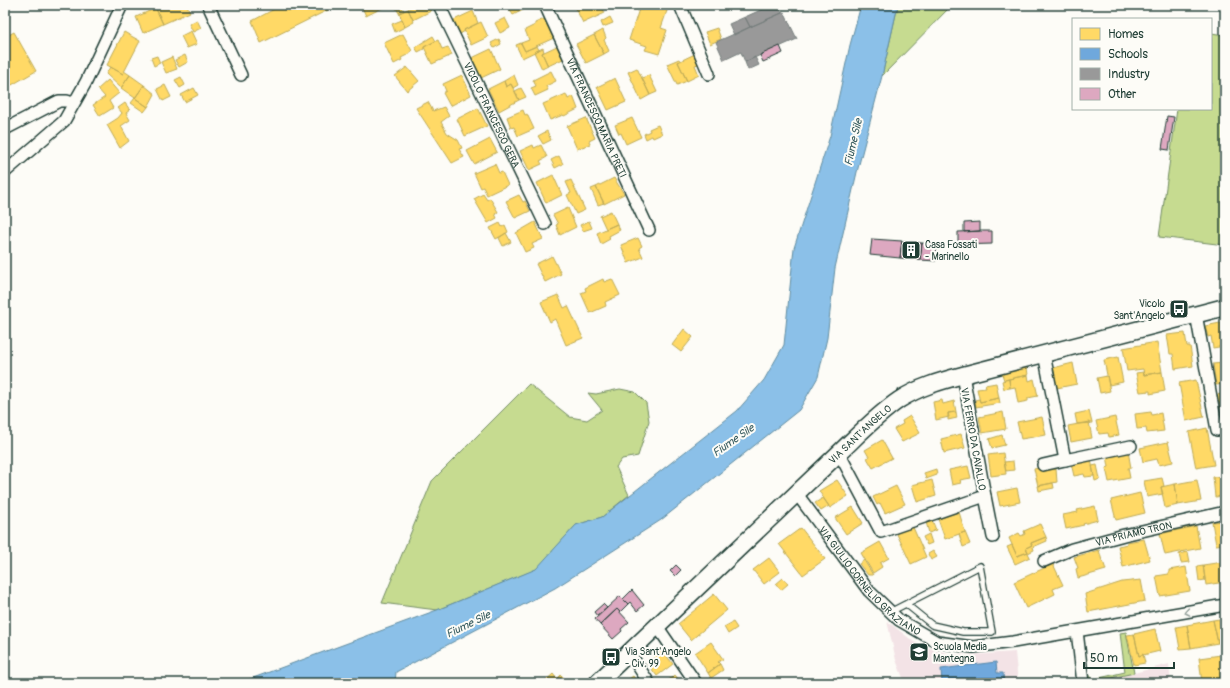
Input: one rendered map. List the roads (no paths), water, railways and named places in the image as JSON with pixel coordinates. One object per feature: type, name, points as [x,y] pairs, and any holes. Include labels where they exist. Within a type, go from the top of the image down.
[{"type":"street","points":[[5,172],[64,121],[86,82],[122,5]]},
{"type":"street","points":[[208,5],[241,76]]},
{"type":"street","name":"VICOLO FRANCESCO GERA","points":[[439,5],[545,224]]},
{"type":"street","name":"VIA FRANCESCO MARIA PRETI","points":[[545,5],[649,230]]},
{"type":"street","points":[[680,5],[709,74]]},
{"type":"street","points":[[5,129],[59,101],[73,104]]},
{"type":"street","name":"VIA SANT'ANGELO","points":[[597,683],[839,453],[878,417],[900,400],[932,384],[962,375],[1225,307]]},
{"type":"street","points":[[1196,314],[1217,430]]},
{"type":"street","points":[[1044,354],[1065,460]]},
{"type":"street","name":"VIA FERRO DA CAVALLO","points":[[839,453],[880,532],[985,496],[962,375]]},
{"type":"street","points":[[1043,465],[1131,446]]},
{"type":"street","name":"VIA GIULIO CORNELIO GRAZIANO","points":[[797,494],[869,591],[899,620],[937,642],[973,647],[1013,642],[1225,605]]},
{"type":"street","points":[[985,496],[993,537]]},
{"type":"street","name":"VIA PRIAMO TRON","points":[[1044,561],[1072,549],[1124,535],[1225,512]]},
{"type":"street","points":[[656,626],[696,683]]},
{"type":"street","points":[[1077,631],[1083,683]]},
{"type":"street","points":[[629,652],[649,683]]},
{"type":"lane","points":[[890,612],[980,566],[992,632],[962,632],[932,625],[906,604]]},
{"type":"water","name":"Fiume Sile","points":[[861,5],[898,5],[835,268],[827,338],[818,377],[799,410],[661,520],[555,588],[396,672],[395,683],[242,683],[437,610],[536,569],[576,525],[602,517],[737,411],[764,380],[784,345],[794,248],[830,136],[850,45]]},
{"type":"place","name":"Casa Fossati - Marinello","points":[[911,250]]},
{"type":"place","name":"Vicolo Sant'Angelo","points":[[1179,309]]},
{"type":"place","name":"Scuola Media Mantegna","points":[[919,652]]},
{"type":"place","name":"Via Sant'Angelo - Civ. 99","points":[[611,657]]}]
